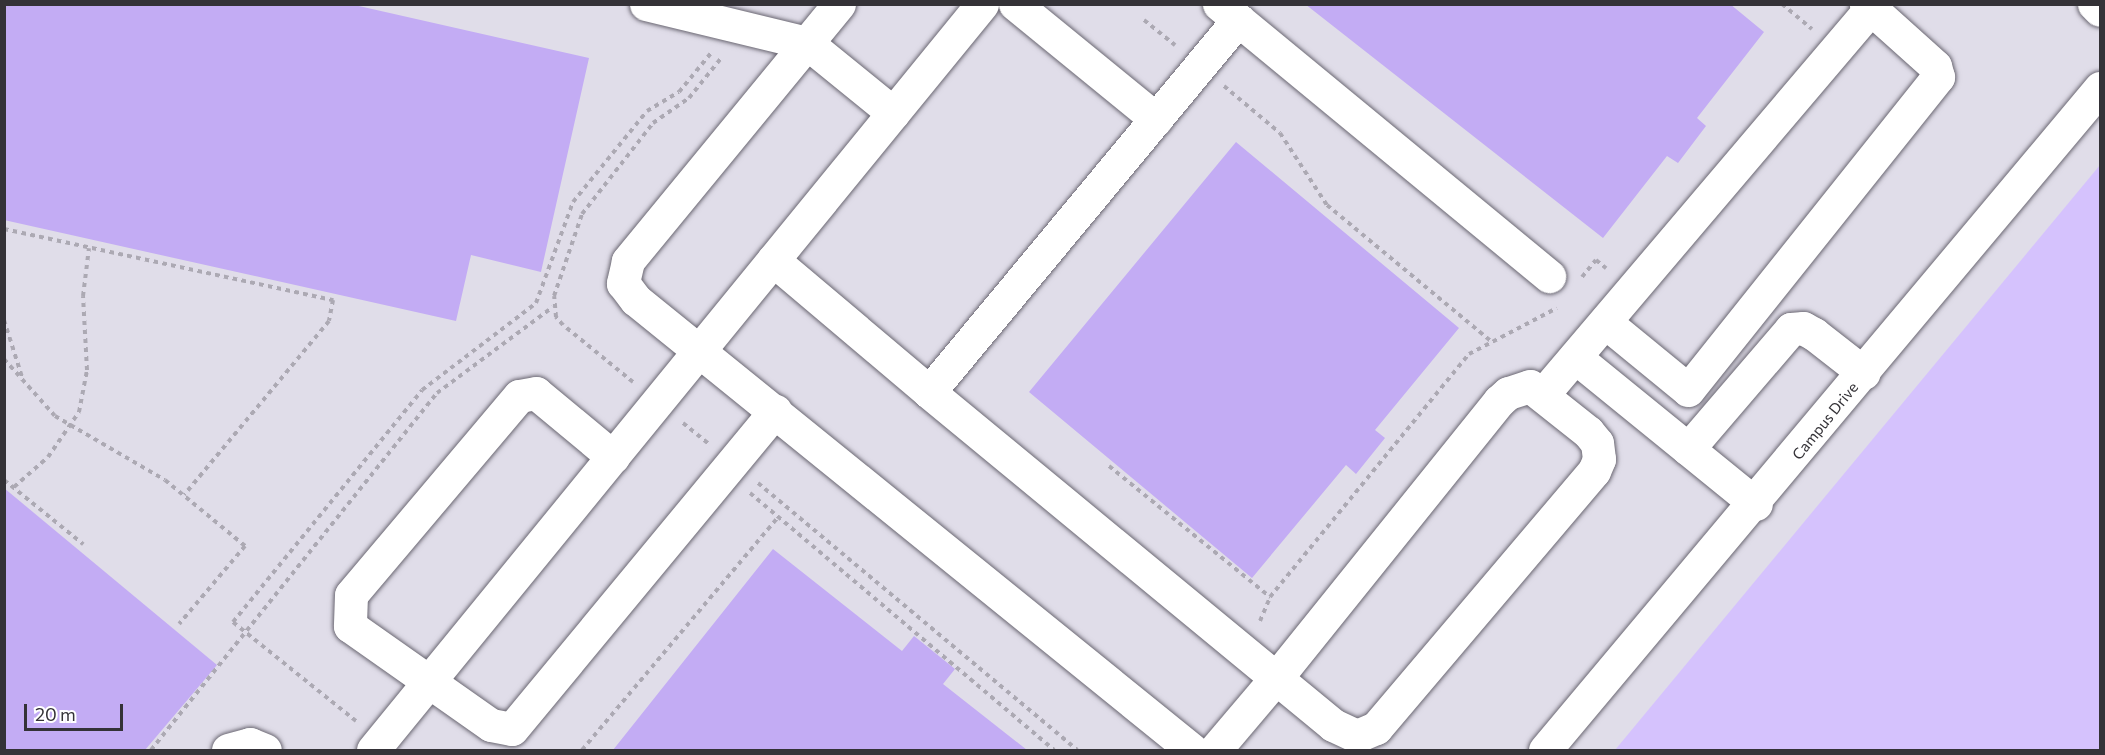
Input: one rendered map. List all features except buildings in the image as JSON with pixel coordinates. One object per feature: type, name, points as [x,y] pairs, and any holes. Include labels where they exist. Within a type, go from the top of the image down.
[{"type":"street","points":[[646,4],[807,44],[893,113]]},
{"type":"street","points":[[839,4],[623,273],[628,292],[1192,750]]},
{"type":"street","points":[[368,739],[428,683],[982,4]]},
{"type":"street","points":[[1016,4],[1156,119]]},
{"type":"street","points":[[2094,4],[2100,10]]},
{"type":"street","points":[[1544,393],[1868,6],[1935,66],[1938,77],[1688,390],[1605,322]]},
{"type":"street","points":[[929,392],[1156,119],[1229,12],[1549,276]]},
{"type":"street","name":"Campus Drive","points":[[1545,750],[1756,504],[2100,88]]},
{"type":"street","points":[[773,260],[929,392],[1276,678],[1345,733],[1357,736],[1376,728],[1594,471],[1599,459],[1597,443],[1544,393],[1518,387],[1500,400],[1276,678],[1215,750]]},
{"type":"street","points":[[1688,449],[1791,329],[1815,334],[1864,373]]},
{"type":"street","points":[[1575,357],[1756,504]]},
{"type":"street","points":[[613,457],[536,393],[519,396],[357,588],[348,611],[350,626],[428,683],[500,729],[522,722],[739,476],[775,411]]},
{"type":"street","points":[[228,750],[250,744],[265,750]]},
{"type":"path","points":[[1144,20],[1176,45]]},
{"type":"path","points":[[368,739],[233,622],[422,390],[536,303],[573,202],[648,111],[679,92],[733,26]]},
{"type":"path","points":[[1217,80],[1280,133],[1327,205],[1493,343]]},
{"type":"path","points":[[4,229],[333,300],[329,321],[184,495]]},
{"type":"path","points":[[14,487],[48,457],[70,427],[87,370],[83,296],[88,248]]},
{"type":"path","points":[[151,750],[437,393],[553,307]]},
{"type":"path","points":[[4,320],[23,380]]},
{"type":"path","points":[[4,359],[70,427],[141,464],[184,495],[245,546],[179,624]]},
{"type":"path","points":[[658,402],[739,476],[1077,750]]},
{"type":"path","points":[[1109,466],[1270,597]]},
{"type":"path","points":[[739,476],[778,517],[1054,750]]},
{"type":"path","points":[[4,480],[83,544]]},
{"type":"path","points":[[582,750],[778,517]]},
{"type":"shaded area","points":[[2100,165],[2100,750],[1615,750]]}]
